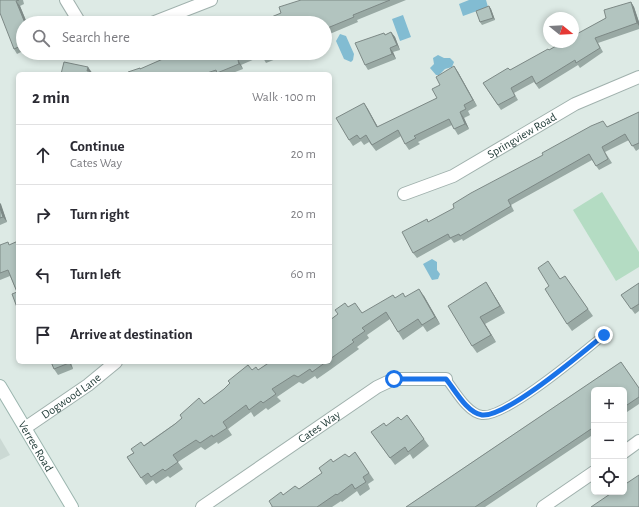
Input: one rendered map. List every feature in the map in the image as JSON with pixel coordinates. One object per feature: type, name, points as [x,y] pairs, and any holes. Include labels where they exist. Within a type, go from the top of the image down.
[{"type":"street","points":[[170,16],[211,0]]},
{"type":"street","points":[[69,4],[76,16]]},
{"type":"street","name":"Springview Road","points":[[404,194],[453,176],[575,104],[639,77]]},
{"type":"street","name":"Dogwood Lane","points":[[25,428],[88,385],[114,364]]},
{"type":"street","name":"Cates Way","points":[[202,507],[377,387],[394,379],[446,379]]},
{"type":"street","name":"Verree Road","points":[[2,393],[25,428],[72,507]]},
{"type":"street","points":[[627,450],[639,441]]},
{"type":"street","points":[[543,507],[591,474]]},
{"type":"lane","points":[[446,379],[475,413],[483,416],[494,413],[534,390],[604,335]]},
{"type":"shaded area","points":[[0,438],[10,455],[0,460]]},
{"type":"green space","points":[[602,192],[639,252],[639,267],[616,281],[573,210]]},
{"type":"water","points":[[469,0],[486,0],[488,7],[463,16],[459,4]]},
{"type":"water","points":[[403,15],[411,37],[400,41],[392,19]]},
{"type":"water","points":[[340,34],[346,36],[354,54],[351,62],[344,59],[336,41]]},
{"type":"water","points":[[438,55],[444,58],[450,58],[454,62],[452,67],[445,69],[439,75],[436,75],[430,68],[434,64],[433,58]]},
{"type":"water","points":[[432,259],[437,262],[437,270],[440,274],[438,279],[432,280],[423,264]]},
{"type":"building","points":[[0,0],[19,0],[16,1],[22,16],[16,16],[16,48],[14,49],[0,13]]},
{"type":"building","points":[[301,0],[390,0],[353,15],[354,17],[332,26],[332,16],[274,16],[281,13],[279,7]]},
{"type":"building","points":[[631,2],[637,23],[595,38],[600,48],[576,63],[575,60],[536,84],[532,76],[511,88],[515,96],[498,105],[483,83],[508,68],[510,70],[548,49],[579,48],[579,33],[606,18],[604,10]]},
{"type":"building","points":[[489,6],[493,18],[480,22],[476,11]]},
{"type":"building","points":[[391,32],[397,45],[390,48],[392,54],[365,65],[355,43]]},
{"type":"building","points":[[161,60],[238,60],[239,64],[219,72],[217,72],[216,70],[210,72],[128,72],[140,69]]},
{"type":"building","points":[[64,62],[88,67],[87,71],[89,71],[89,72],[62,72]]},
{"type":"building","points":[[454,66],[473,100],[464,105],[466,109],[460,112],[465,124],[454,129],[449,119],[414,136],[416,138],[405,144],[398,130],[372,145],[366,135],[360,139],[357,135],[349,140],[336,118],[364,103],[377,127],[437,98],[432,89],[440,85],[436,77]]},
{"type":"building","points":[[639,112],[639,143],[632,146],[625,134],[602,147],[608,159],[596,166],[589,154],[508,200],[511,206],[460,236],[459,234],[450,238],[448,234],[413,253],[402,232],[427,219],[428,222],[454,208],[453,204],[471,193],[543,155],[542,153],[591,126],[603,121],[607,127]]},
{"type":"building","points":[[0,208],[3,217],[0,218]]},
{"type":"building","points":[[8,242],[9,245],[16,242],[16,290],[8,270],[0,273],[0,245]]},
{"type":"building","points":[[548,261],[560,279],[565,276],[588,309],[567,324],[545,289],[549,286],[538,268]]},
{"type":"building","points":[[486,282],[500,306],[480,317],[491,335],[472,346],[448,306]]},
{"type":"building","points":[[639,283],[639,304],[631,309],[621,295]]},
{"type":"building","points":[[419,289],[435,317],[422,325],[418,319],[398,332],[386,312],[362,328],[365,331],[352,340],[354,342],[332,358],[332,318],[338,314],[335,310],[345,303],[348,307],[355,303],[362,313],[393,295],[395,298],[403,293],[405,297]]},
{"type":"building","points":[[16,292],[16,305],[12,294]]},
{"type":"building","points":[[621,362],[639,388],[639,397],[627,405],[627,387],[591,387],[591,429],[475,507],[406,507]]},
{"type":"building","points":[[52,364],[66,364],[54,369]]},
{"type":"building","points":[[267,364],[323,364],[312,372],[310,369],[298,377],[294,375],[272,389],[276,394],[263,403],[261,401],[249,410],[246,405],[223,422],[227,428],[200,443],[196,440],[173,455],[178,462],[165,471],[163,469],[151,477],[148,473],[141,478],[127,457],[134,453],[131,449],[141,442],[144,446],[175,424],[182,418],[180,415],[199,398],[204,404],[224,389],[230,383],[228,381],[248,365],[252,370],[256,367],[258,370]]},
{"type":"building","points":[[407,415],[424,439],[408,452],[405,447],[390,458],[371,432],[384,423],[386,426],[398,417],[401,420]]},
{"type":"building","points":[[355,452],[369,473],[363,477],[366,482],[355,489],[352,484],[317,507],[272,507],[269,501],[281,492],[283,495],[295,486],[299,489],[322,473],[319,468],[331,459],[333,462],[345,454],[349,457]]},
{"type":"building","points":[[639,475],[639,507],[591,507],[609,495],[627,495],[627,483]]},
{"type":"route","points":[[394,379],[446,379],[467,406],[475,413],[483,416],[499,411],[534,390],[604,335]]}]
